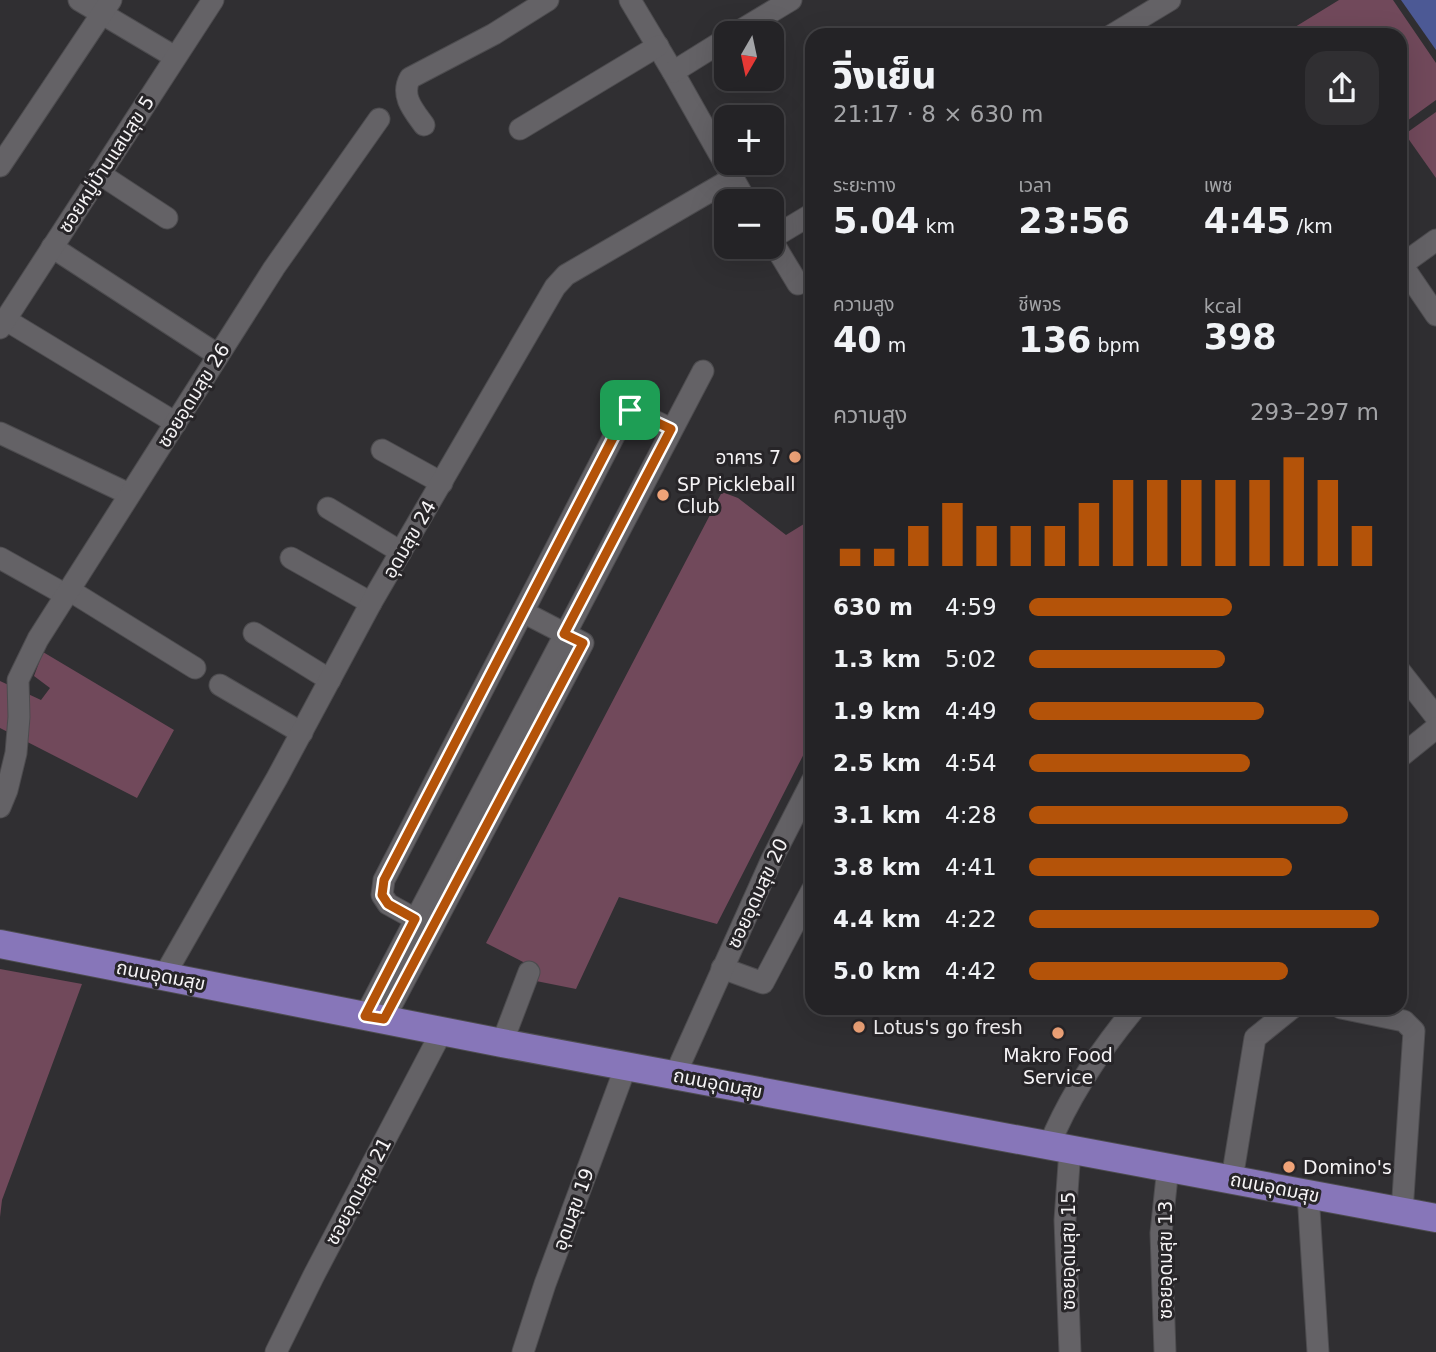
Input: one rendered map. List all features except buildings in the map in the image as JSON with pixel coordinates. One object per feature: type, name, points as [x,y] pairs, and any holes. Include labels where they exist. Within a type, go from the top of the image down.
[{"type":"main road","name":"ถนนอุดมสุข","points":[[0,944],[502,1043],[1436,1218]]},
{"type":"street","points":[[79,0],[106,6],[175,57]]},
{"type":"street","name":"ซอยหมู่บ้านแสนสุข 5","points":[[3,324],[213,0]]},
{"type":"street","points":[[424,124],[406,96],[410,78],[494,34],[548,0]]},
{"type":"street","points":[[630,0],[739,189]]},
{"type":"street","points":[[756,21],[791,0]]},
{"type":"street","points":[[1124,28],[1170,0]]},
{"type":"street","points":[[0,166],[106,6]]},
{"type":"street","points":[[520,130],[658,46]]},
{"type":"street","points":[[674,72],[714,47]]},
{"type":"street","name":"ซอยอุดมสุข 26","points":[[0,807],[16,753],[19,717],[9,675],[38,639],[68,593],[274,268],[379,119]]},
{"type":"street","points":[[100,174],[167,218]]},
{"type":"street","name":"อุดมสุข 24","points":[[164,976],[302,733],[371,603],[555,287],[566,275],[733,178]]},
{"type":"street","points":[[784,232],[805,219]]},
{"type":"street","points":[[1407,261],[1436,240]]},
{"type":"street","points":[[52,247],[218,355]]},
{"type":"street","points":[[783,259],[798,284]]},
{"type":"street","points":[[1407,274],[1436,315]]},
{"type":"street","points":[[3,324],[176,422]]},
{"type":"street","points":[[564,634],[703,371]]},
{"type":"street","points":[[418,927],[388,904],[382,895],[384,880],[627,411],[632,410],[671,429]]},
{"type":"street","points":[[0,433],[130,494]]},
{"type":"street","points":[[382,450],[442,483]]},
{"type":"street","points":[[328,508],[401,552]]},
{"type":"street","points":[[0,558],[68,593],[195,668]]},
{"type":"street","points":[[291,558],[371,603]]},
{"type":"street","points":[[374,1018],[418,927],[583,643],[523,612]]},
{"type":"street","points":[[254,634],[330,680]]},
{"type":"street","points":[[1407,680],[1436,717]]},
{"type":"street","points":[[220,685],[302,733]]},
{"type":"street","points":[[1407,752],[1436,728]]},
{"type":"street","name":"ซอยอุดมสุข 20","points":[[675,1075],[772,859],[805,795]]},
{"type":"street","name":"ซอยอุดมสุข 20","points":[[722,968],[763,983],[805,903]]},
{"type":"street","points":[[502,1043],[529,972]]},
{"type":"street","points":[[1060,1148],[1066,1111],[1129,1015]]},
{"type":"street","points":[[1232,1180],[1255,1038],[1283,1015]]},
{"type":"street","points":[[1375,1015],[1404,1021],[1414,1031],[1402,1212]]},
{"type":"street","name":"ซอยอุดมสุข 21","points":[[276,1352],[442,1031]]},
{"type":"street","name":"อุดมสุข 19","points":[[523,1352],[545,1284],[626,1066]]},
{"type":"street","name":"ซอยอุดมสุข 15","points":[[1060,1148],[1070,1352]]},
{"type":"street","name":"ซอยอุดมสุข 13","points":[[1165,1352],[1161,1233],[1168,1167]]},
{"type":"street","points":[[1308,1194],[1318,1352]]},
{"type":"shaded area","points":[[1339,0],[1393,0],[1436,63],[1436,100],[1407,121],[1407,28],[1293,28]]},
{"type":"shaded area","points":[[1436,112],[1436,178],[1407,137],[1407,133]]},
{"type":"shaded area","points":[[722,492],[738,498],[786,535],[805,523],[805,752],[717,924],[619,897],[576,989],[521,978],[527,964],[486,943]]},
{"type":"shaded area","points":[[43,652],[174,730],[137,798],[0,728],[0,681],[41,700],[50,688],[34,676]]},
{"type":"shaded area","points":[[0,969],[82,984],[2,1200],[0,1217]]},
{"type":"water","points":[[1401,0],[1436,0],[1436,50]]},
{"type":"place","name":"อาคาร 7","points":[[795,457]]},
{"type":"place","name":"SP Pickleball Club","points":[[663,495]]},
{"type":"place","name":"Lotus's go fresh","points":[[859,1027]]},
{"type":"place","name":"Makro Food Service","points":[[1058,1033]]},
{"type":"place","name":"Domino's","points":[[1289,1167]]},
{"type":"route","points":[[630,410],[671,429],[564,634],[583,643],[384,1019],[365,1016],[415,919],[388,904],[382,895],[384,880],[627,411],[630,410]]}]
